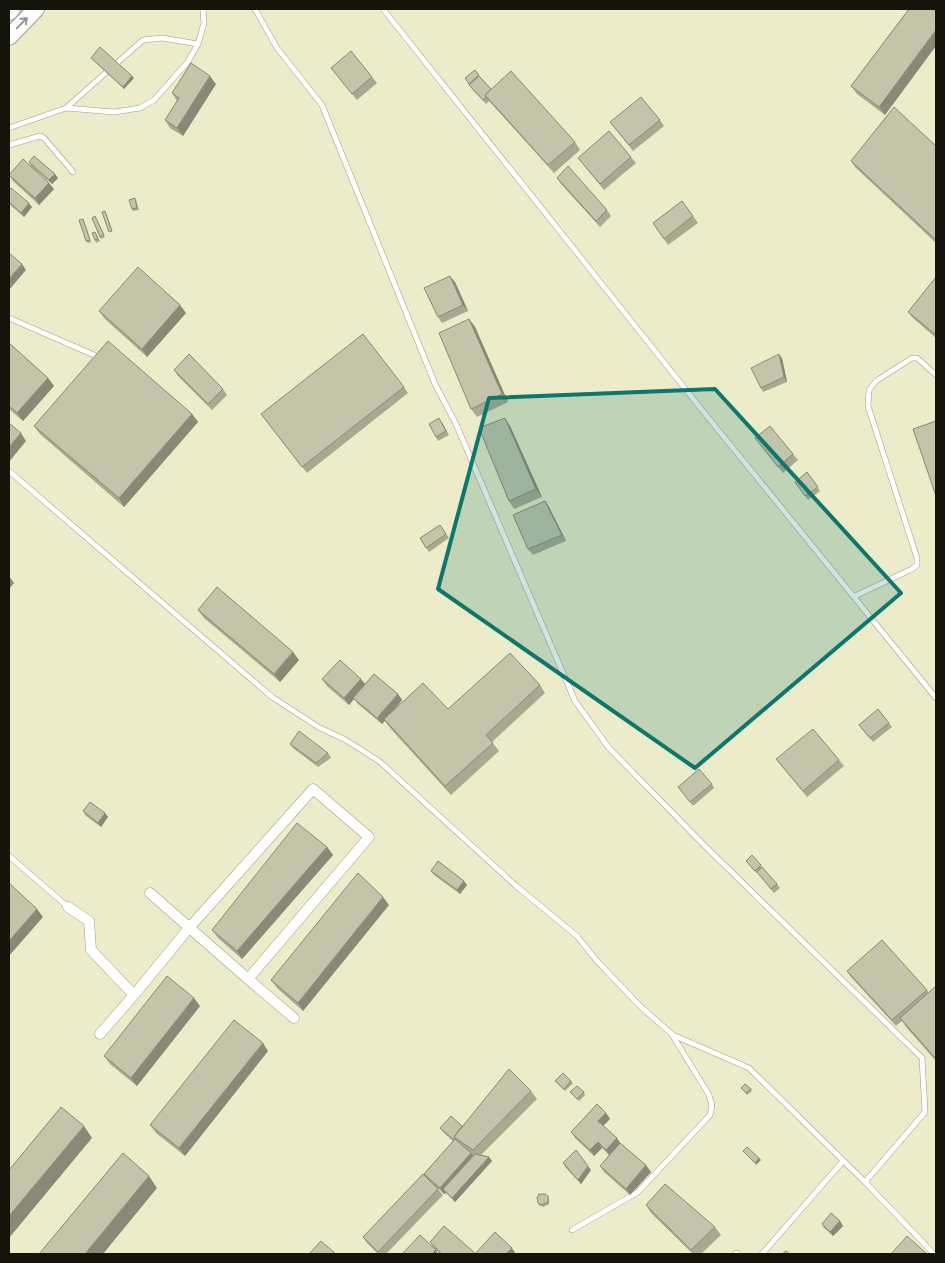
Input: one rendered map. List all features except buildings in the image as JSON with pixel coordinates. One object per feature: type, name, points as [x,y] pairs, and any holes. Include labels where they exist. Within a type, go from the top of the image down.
[{"type":"main road","points":[[9,12],[12,9]]},
{"type":"main road","points":[[9,37],[36,9]]},
{"type":"street","points":[[100,1034],[189,928],[314,789],[369,837],[248,978]]},
{"type":"street","points":[[150,893],[294,1018]]},
{"type":"street","points":[[68,907],[90,921],[91,950],[134,995]]},
{"type":"lane","points":[[66,108],[114,112],[140,108],[154,100],[187,63],[198,44],[204,23],[203,9]]},
{"type":"lane","points":[[256,9],[277,48],[322,105],[435,384],[456,424],[575,701],[609,748],[705,846],[922,1058],[924,1112],[865,1182]]},
{"type":"lane","points":[[383,9],[702,410],[936,698]]},
{"type":"lane","points":[[9,128],[66,108],[144,40],[162,38],[198,44]]},
{"type":"lane","points":[[9,145],[40,136],[44,138],[73,172]]},
{"type":"lane","points":[[9,318],[94,355]]},
{"type":"lane","points":[[855,596],[912,570],[917,565],[917,558],[868,406],[869,390],[876,381],[912,358],[917,358],[936,375]]},
{"type":"lane","points":[[9,471],[272,697],[320,728],[344,739],[379,762],[515,885],[577,936],[597,961],[641,1007],[673,1035],[710,1095],[712,1106],[710,1115],[638,1192],[572,1230]]},
{"type":"lane","points":[[9,856],[68,907]]},
{"type":"lane","points":[[673,1035],[749,1068],[865,1182],[934,1254]]},
{"type":"lane","points":[[762,1254],[844,1161]]},
{"type":"highlighted area","points":[[715,389],[901,593],[695,768],[438,589],[489,398]]},
{"type":"shaded area","points":[[9,9],[936,9],[936,1254],[9,1254]]}]
